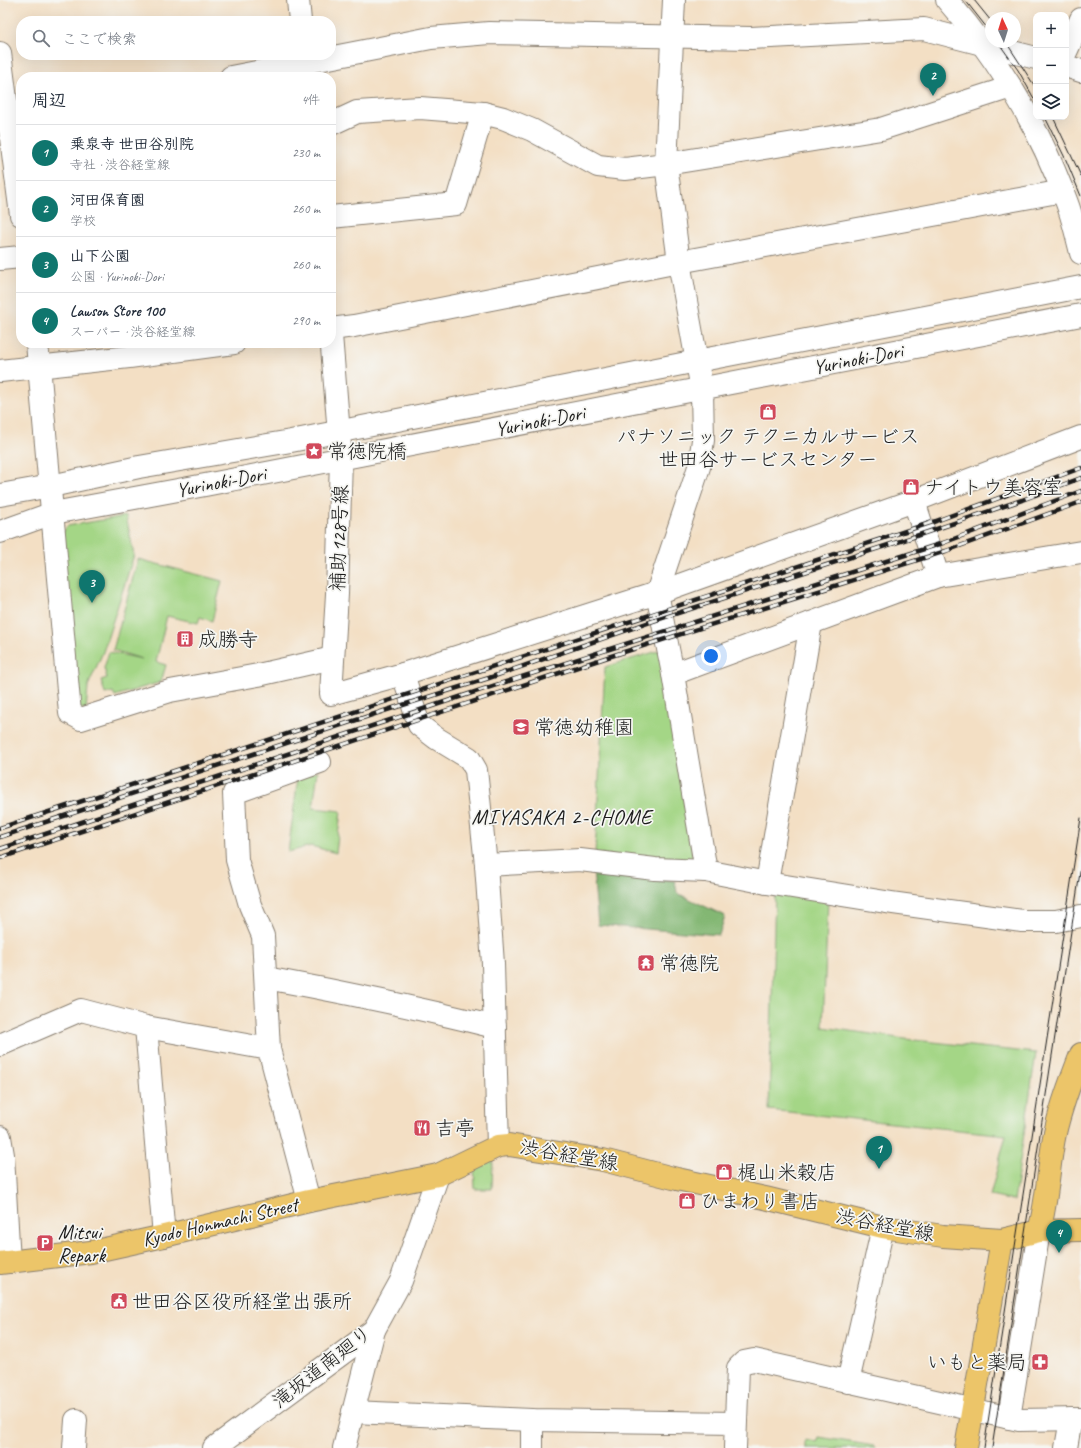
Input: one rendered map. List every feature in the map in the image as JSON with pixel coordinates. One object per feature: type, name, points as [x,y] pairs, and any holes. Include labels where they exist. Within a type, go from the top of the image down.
[{"type":"main road","points":[[1039,1231],[1043,1215],[1055,1134],[1069,1083],[1081,1054]]},
{"type":"main road","name":"渋谷経堂線","points":[[438,1175],[498,1146],[509,1145],[603,1160],[677,1179],[765,1198],[883,1227],[943,1236],[1002,1240],[1039,1231],[1081,1230]]},
{"type":"main road","name":"Kyodo Honmachi Street","points":[[4,1262],[91,1252],[309,1201],[438,1175]]},
{"type":"main road","points":[[966,1448],[1002,1240]]},
{"type":"street","points":[[298,0],[300,16]]},
{"type":"street","points":[[674,0],[666,164],[679,262],[702,390],[703,440],[699,467],[656,594],[674,674],[706,871]]},
{"type":"street","points":[[947,0],[982,45],[1011,86],[1046,150],[1068,204],[1081,253]]},
{"type":"street","points":[[1068,48],[1081,19]]},
{"type":"street","points":[[336,58],[431,38],[489,33],[752,38],[924,29],[1033,57]]},
{"type":"street","points":[[0,54],[9,109],[16,171]]},
{"type":"street","points":[[261,72],[328,60]]},
{"type":"street","points":[[1069,67],[1081,71]]},
{"type":"street","points":[[336,122],[357,112],[420,108],[483,113],[502,118],[532,130],[598,166],[624,170],[881,129],[1011,86]]},
{"type":"street","points":[[336,216],[456,204],[483,113]]},
{"type":"street","points":[[336,328],[679,262],[1063,191]]},
{"type":"street","points":[[0,259],[16,257]]},
{"type":"street","points":[[0,494],[51,486],[139,467],[291,441],[1081,288]]},
{"type":"street","name":"Yurinoki-Dori","points":[[0,532],[53,513],[702,390],[1081,315]]},
{"type":"street","points":[[38,348],[70,713],[81,719],[170,691],[258,675],[333,658]]},
{"type":"street","points":[[0,371],[196,348]]},
{"type":"street","name":"補助128号線","points":[[332,348],[340,431],[341,459],[337,594],[331,694],[404,674]]},
{"type":"street","points":[[498,1146],[493,964],[486,865],[476,770],[469,758],[436,738],[420,725],[404,674],[656,594],[914,501],[1081,437]]},
{"type":"street","points":[[914,501],[938,576]]},
{"type":"street","points":[[674,674],[938,576],[1081,552]]},
{"type":"street","points":[[768,883],[811,623]]},
{"type":"street","points":[[309,1201],[269,1049],[263,936],[250,905],[237,860],[234,793],[320,762]]},
{"type":"street","points":[[486,865],[580,860],[655,869],[706,871],[768,883],[892,903],[1022,921],[1056,921],[1081,916]]},
{"type":"street","points":[[266,978],[349,993],[495,1027]]},
{"type":"street","points":[[0,1045],[82,1010],[146,1027],[269,1049]]},
{"type":"street","points":[[146,1027],[164,1236]]},
{"type":"street","points":[[0,1137],[3,1155],[4,1262]]},
{"type":"street","name":"滝坂道南廻り","points":[[214,1448],[374,1330],[401,1281],[438,1175]]},
{"type":"street","points":[[845,1381],[883,1227]]},
{"type":"street","points":[[1009,1418],[1039,1231]]},
{"type":"street","points":[[344,1448],[374,1330]]},
{"type":"street","points":[[734,1448],[738,1368],[744,1362],[754,1360],[1019,1420],[1076,1419],[1066,1448]]},
{"type":"street","points":[[353,1412],[532,1420],[735,1423]]},
{"type":"street","points":[[74,1448],[76,1420]]},
{"type":"street","points":[[532,1420],[532,1448]]},
{"type":"green space","points":[[126,516],[134,555],[103,652],[88,686],[86,711],[75,706],[61,535],[67,526]]},
{"type":"green space","points":[[138,559],[222,581],[212,621],[200,617],[198,623],[167,616],[156,662],[166,665],[161,682],[115,696],[113,692],[105,694],[101,680],[107,678],[104,668],[109,652],[142,659],[113,650]]},
{"type":"green space","points":[[661,650],[694,865],[595,854],[605,667]]},
{"type":"green space","points":[[318,771],[313,808],[341,811],[336,853],[311,846],[288,852],[298,777]]},
{"type":"green space","points":[[593,870],[675,881],[677,893],[725,916],[719,935],[598,925]]},
{"type":"green space","points":[[775,891],[828,899],[823,1027],[905,1039],[1036,1053],[1014,1201],[990,1196],[1006,1135],[769,1110]]},
{"type":"green space","points":[[493,1159],[492,1189],[475,1189],[474,1167]]},
{"type":"green space","points":[[819,1437],[874,1446],[875,1448],[805,1448],[805,1440],[817,1442]]},
{"type":"tram line","points":[[965,0],[985,25]]},
{"type":"tram line","points":[[974,0],[985,14]]},
{"type":"tram line","points":[[1002,48],[1018,70],[1033,97]]},
{"type":"tram line","points":[[1010,48],[1033,84]]},
{"type":"tram line","points":[[1046,120],[1066,160],[1081,196]]},
{"type":"tram line","points":[[1054,120],[1081,176]]},
{"type":"tram line","points":[[984,1448],[1081,818]]},
{"type":"tram line","points":[[992,1448],[1081,866]]},
{"type":"railway","points":[[0,828],[936,521],[1081,468]]},
{"type":"railway","points":[[0,837],[489,678],[653,621],[910,538],[1022,500],[1081,478]]},
{"type":"railway","points":[[0,849],[493,686],[943,543],[1081,491]]},
{"type":"railway","points":[[0,858],[608,657],[946,551],[1081,502]]},
{"type":"place","name":"河田保育園","points":[[933,96]]},
{"type":"place","name":"パナソニック テクニカルサービス 世田谷サービスセンター","points":[[768,412]]},
{"type":"place","name":"常徳院橋","points":[[314,451]]},
{"type":"place","name":"ナイトウ美容室","points":[[911,487]]},
{"type":"place","name":"山下公園","points":[[92,603]]},
{"type":"place","name":"成勝寺","points":[[185,639]]},
{"type":"place","name":"常徳幼稚園","points":[[521,727]]},
{"type":"place","name":"常徳院","points":[[646,963]]},
{"type":"place","name":"吉亭","points":[[422,1128]]},
{"type":"place","name":"乗泉寺 世田谷別院","points":[[879,1169]]},
{"type":"place","name":"梶山米穀店","points":[[724,1172]]},
{"type":"place","name":"ひまわり書店","points":[[687,1201]]},
{"type":"place","name":"Mitsui Repark","points":[[45,1243]]},
{"type":"place","name":"Lawson Store 100","points":[[1059,1253]]},
{"type":"place","name":"世田谷区役所経堂出張所","points":[[119,1301]]},
{"type":"place","name":"いもと薬局","points":[[1040,1362]]},
{"type":"district","name":"MIYASAKA 2-CHOME","points":[[562,817]]}]
